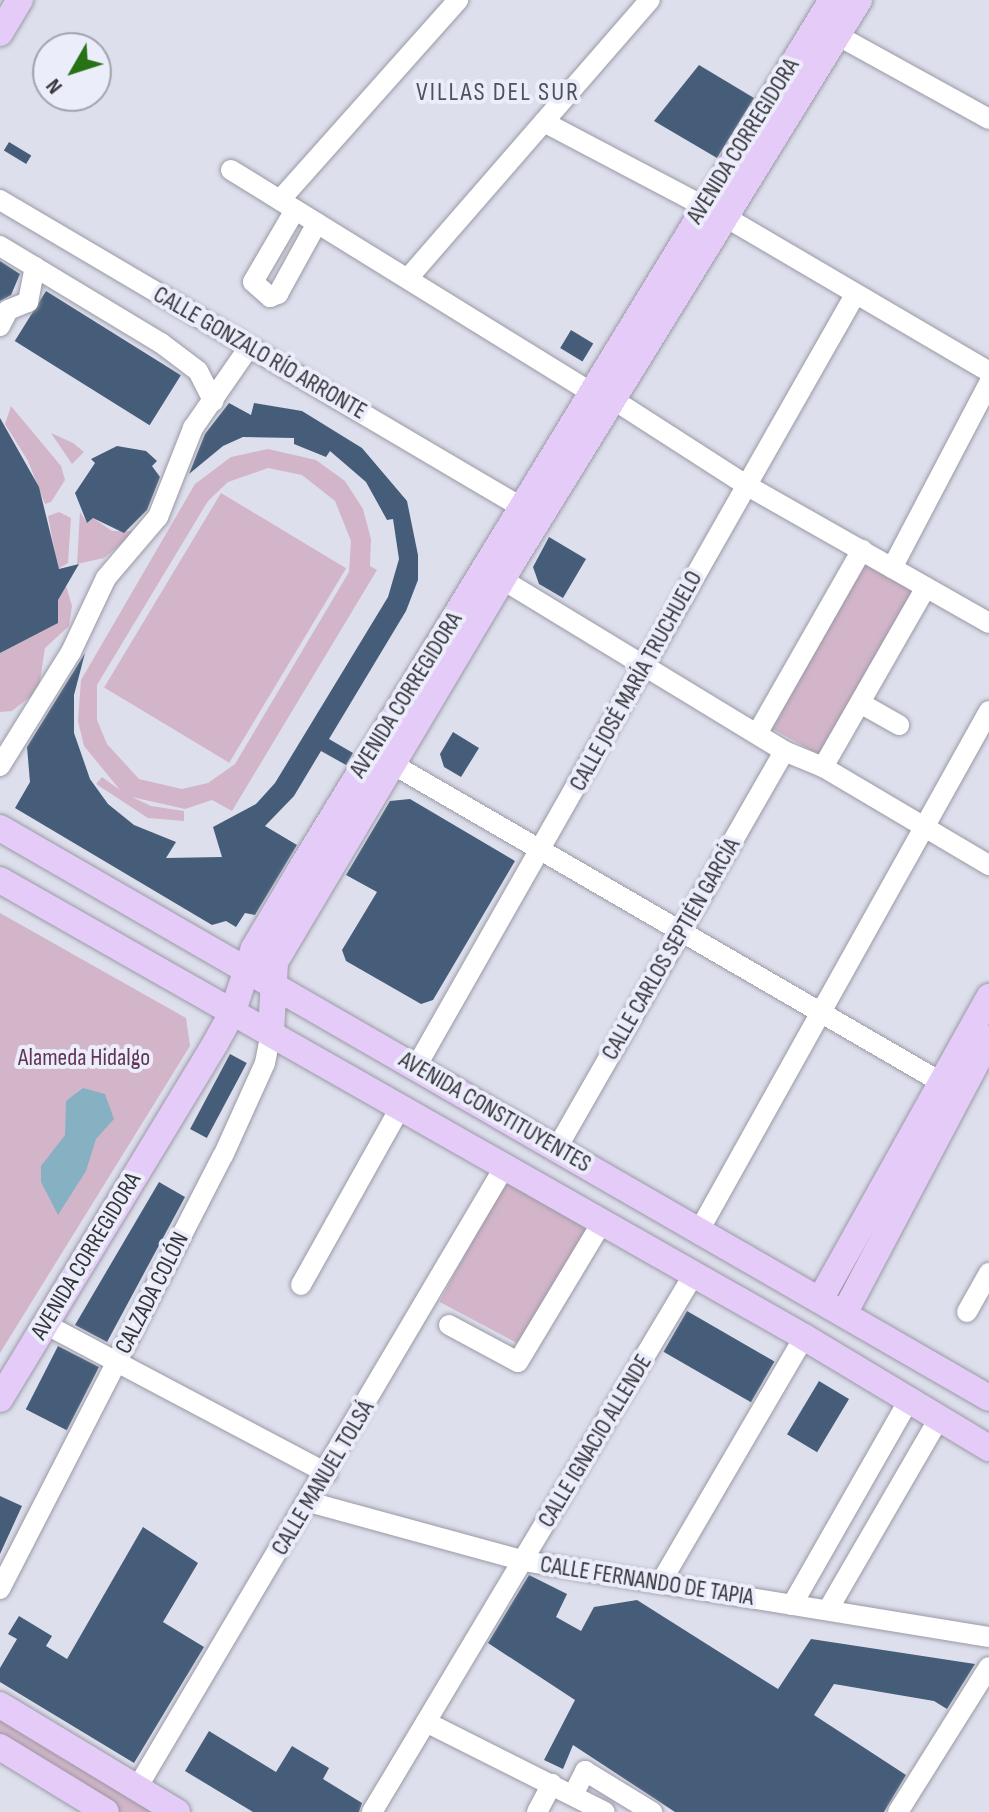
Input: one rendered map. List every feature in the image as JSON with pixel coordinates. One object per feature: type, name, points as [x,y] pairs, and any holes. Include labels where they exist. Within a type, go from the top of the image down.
[{"type":"main road","points":[[0,33],[20,0]]},
{"type":"main road","name":"AVENIDA CORREGIDORA","points":[[275,987],[275,962],[503,580],[703,206],[832,0]]},
{"type":"main road","name":"AVENIDA CORREGIDORA","points":[[0,1399],[233,1011],[246,971],[299,872],[521,507],[727,218],[859,0]]},
{"type":"main road","name":"AVENIDA CONSTITUYENTES","points":[[0,828],[821,1298],[989,1398]]},
{"type":"main road","name":"AVENIDA CONSTITUYENTES","points":[[0,880],[804,1337],[989,1448]]},
{"type":"main road","name":"CALZADA COLÓN","points":[[271,1032],[275,987]]},
{"type":"main road","points":[[845,1312],[909,1163],[939,1081],[989,997]]},
{"type":"main road","points":[[821,1298],[989,1039]]},
{"type":"main road","points":[[0,1705],[177,1812]]},
{"type":"main road","points":[[0,1747],[106,1812]]},
{"type":"street","points":[[317,223],[278,294],[270,297],[253,282],[287,205],[458,0]]},
{"type":"street","points":[[409,277],[650,0]]},
{"type":"street","points":[[837,35],[989,119]]},
{"type":"street","points":[[544,122],[703,206]]},
{"type":"street","points":[[231,170],[746,485],[989,623]]},
{"type":"street","name":"CALLE GONZALO RÍO ARRONTE","points":[[0,200],[521,507]]},
{"type":"street","points":[[727,218],[989,372]]},
{"type":"street","points":[[0,246],[32,273],[161,343],[198,371],[213,401]]},
{"type":"street","points":[[4,318],[32,273]]},
{"type":"street","name":"CALLE JOSÉ MARÍA TRUCHUELO","points":[[416,1067],[542,852],[644,663],[855,295]]},
{"type":"street","points":[[0,766],[71,652],[106,578],[158,517],[193,428],[249,347]]},
{"type":"street","points":[[892,568],[989,383]]},
{"type":"street","points":[[758,732],[862,550]]},
{"type":"street","points":[[503,580],[758,732],[784,751],[823,767],[989,865]]},
{"type":"street","points":[[823,767],[926,587]]},
{"type":"street","points":[[860,703],[899,725]]},
{"type":"street","points":[[700,1229],[989,711]]},
{"type":"street","name":"CALLE CARLOS SEPTIÉN GARCÍA","points":[[557,1148],[784,751]]},
{"type":"street","points":[[394,765],[819,1016],[939,1081]]},
{"type":"street","name":"CALZADA COLÓN","points":[[0,1589],[223,1156],[265,1063],[271,1032]]},
{"type":"street","points":[[301,1285],[401,1106]]},
{"type":"street","name":"CALLE MANUEL TOLSÁ","points":[[137,1788],[327,1473],[505,1166]]},
{"type":"street","points":[[449,1325],[518,1362],[602,1222]]},
{"type":"street","points":[[967,1312],[989,1273]]},
{"type":"street","name":"CALLE IGNACIO ALLENDE","points":[[372,1812],[694,1274]]},
{"type":"street","points":[[45,1324],[327,1473]]},
{"type":"street","points":[[661,1582],[804,1337]]},
{"type":"street","points":[[792,1605],[909,1400]]},
{"type":"street","points":[[829,1608],[939,1418]]},
{"type":"street","name":"CALLE FERNANDO DE TAPIA","points":[[309,1502],[524,1561],[792,1605],[829,1608],[989,1637]]},
{"type":"street","points":[[898,1812],[989,1667]]},
{"type":"street","points":[[426,1722],[605,1812]]},
{"type":"street","points":[[573,1795],[585,1771],[652,1812]]},
{"type":"street","points":[[537,1812],[552,1784]]},
{"type":"green space","points":[[11,406],[61,466],[65,480],[51,502],[45,504],[28,461],[5,424]]},
{"type":"green space","points":[[51,433],[73,443],[84,452],[72,464]]},
{"type":"green space","points":[[268,449],[316,460],[345,481],[363,509],[371,539],[370,566],[377,570],[232,811],[212,800],[185,809],[132,797],[151,806],[184,811],[184,821],[148,818],[96,784],[102,777],[120,790],[84,746],[78,721],[81,680],[195,484],[231,457]],"holes":[[[268,468],[302,475],[335,501],[351,541],[349,572],[235,764],[208,783],[182,789],[139,779],[107,744],[97,720],[97,685],[208,501],[228,482]]]},
{"type":"green space","points":[[221,493],[346,568],[229,763],[104,688]]},
{"type":"green space","points":[[59,512],[71,518],[68,563],[58,569],[48,516]]},
{"type":"green space","points":[[80,512],[87,523],[93,518],[112,531],[137,531],[104,558],[77,564]]},
{"type":"green space","points":[[866,560],[918,589],[825,758],[772,729]]},
{"type":"green space","points":[[65,582],[72,606],[69,626],[45,648],[39,687],[12,711],[0,712],[0,653],[47,625],[56,615],[59,584]]},
{"type":"green space","name":"Alameda Hidalgo","points":[[0,913],[186,1018],[190,1046],[0,1353]]},
{"type":"green space","points":[[504,1181],[591,1227],[526,1348],[440,1302]]},
{"type":"green space","points":[[0,1715],[159,1812],[119,1812],[0,1739]]},
{"type":"water","points":[[83,1088],[105,1094],[114,1119],[96,1139],[86,1171],[58,1215],[41,1182],[41,1166],[65,1135],[66,1101]]},
{"type":"building","points":[[699,65],[754,98],[717,158],[654,121]]},
{"type":"building","points":[[9,142],[31,155],[26,164],[4,151]]},
{"type":"building","points":[[0,261],[20,274],[11,295],[0,301]]},
{"type":"building","points":[[46,291],[181,375],[150,425],[15,341]]},
{"type":"building","points":[[571,330],[593,343],[582,361],[560,348]]},
{"type":"building","points":[[229,403],[251,415],[254,403],[302,411],[362,448],[407,501],[418,555],[418,580],[406,611],[329,739],[353,753],[346,765],[321,751],[294,796],[265,826],[297,845],[255,915],[245,913],[236,927],[226,921],[212,925],[15,808],[30,782],[27,747],[85,653],[74,695],[74,733],[90,779],[108,804],[134,825],[176,842],[166,858],[222,857],[213,827],[256,804],[275,783],[388,597],[399,559],[393,519],[387,520],[366,482],[330,451],[326,457],[294,444],[294,438],[243,437],[223,446],[189,474],[205,434]]},
{"type":"building","points":[[0,418],[39,487],[59,569],[79,564],[58,600],[58,623],[0,653]]},
{"type":"building","points":[[117,446],[146,451],[157,461],[152,466],[160,477],[147,510],[124,533],[93,518],[87,523],[75,493],[95,463],[91,459]]},
{"type":"building","points":[[549,537],[586,559],[563,598],[539,584],[533,567]]},
{"type":"building","points":[[453,732],[479,748],[461,777],[444,767],[440,754]]},
{"type":"building","points":[[410,799],[515,861],[433,1000],[421,1004],[346,961],[342,950],[377,892],[346,875],[390,801]]},
{"type":"building","points":[[230,1054],[247,1063],[207,1138],[190,1129]]},
{"type":"building","points":[[159,1182],[185,1197],[107,1342],[75,1325]]},
{"type":"building","points":[[687,1311],[774,1362],[751,1402],[664,1352]]},
{"type":"building","points":[[58,1346],[99,1367],[67,1430],[26,1409]]},
{"type":"building","points":[[819,1381],[849,1399],[817,1452],[787,1434]]},
{"type":"building","points":[[0,1496],[22,1506],[0,1554]]},
{"type":"building","points":[[143,1527],[198,1563],[163,1622],[204,1647],[134,1763],[0,1682],[0,1668],[17,1639],[8,1634],[19,1616],[52,1636],[46,1646],[67,1659]]},
{"type":"building","points":[[529,1575],[567,1594],[556,1617],[581,1631],[594,1607],[637,1600],[778,1689],[811,1639],[975,1664],[947,1709],[934,1701],[834,1684],[814,1715],[906,1775],[884,1812],[675,1812],[573,1745],[563,1769],[544,1760],[575,1700],[488,1643]]},
{"type":"building","points":[[209,1731],[276,1772],[292,1746],[329,1768],[323,1779],[362,1803],[359,1812],[253,1812],[185,1771]]},
{"type":"district","name":"VILLAS DEL SUR","points":[[498,93]]}]
